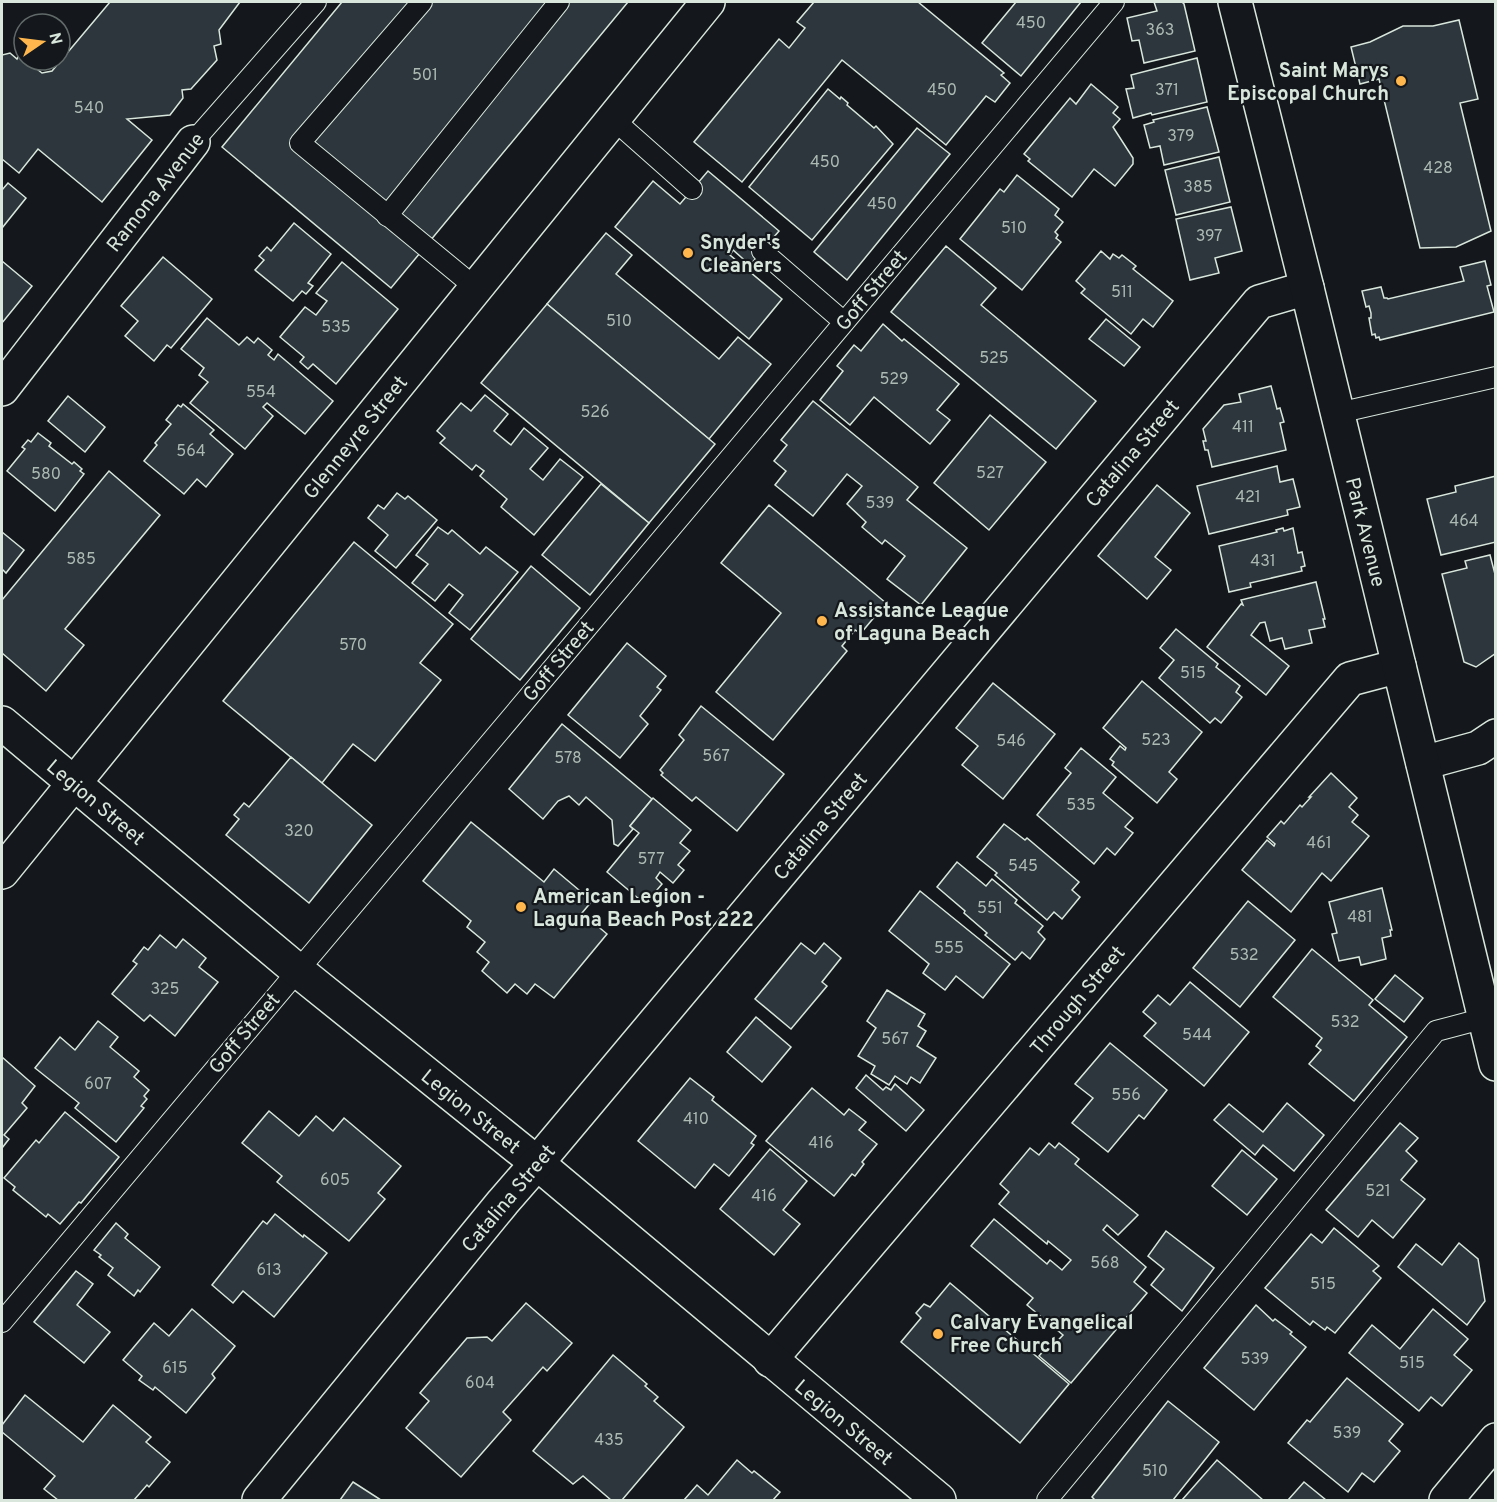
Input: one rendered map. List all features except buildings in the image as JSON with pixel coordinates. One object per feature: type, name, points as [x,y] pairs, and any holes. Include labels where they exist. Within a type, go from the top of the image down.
[{"type":"street","name":"Glenneyre Street","points":[[2,872],[708,2]]},
{"type":"street","name":"Park Avenue","points":[[1235,2],[1496,1064]]},
{"type":"street","name":"Ramona Avenue","points":[[2,389],[193,142]]},
{"type":"street","name":"Catalina Street","points":[[259,1500],[503,1202],[1259,302],[1307,288]]},
{"type":"street","name":"Through Street","points":[[770,1360],[1350,679],[1399,666]]},
{"type":"street","name":"Legion Street","points":[[2,723],[297,970],[537,1163],[939,1500]]},
{"type":"street","points":[[1424,764],[1478,748],[1496,736]]},
{"type":"street","points":[[1446,1500],[1496,1440]]},
{"type":"lane","name":"Ramona Avenue","points":[[193,142],[316,2]]},
{"type":"lane","points":[[422,2],[300,143],[476,288]]},
{"type":"lane","points":[[387,216],[559,2]]},
{"type":"lane","name":"Goff Street","points":[[2,1322],[1114,2]]},
{"type":"lane","points":[[613,119],[692,189]]},
{"type":"lane","points":[[762,251],[844,322]]},
{"type":"lane","points":[[1338,414],[1496,376]]},
{"type":"lane","points":[[1047,1500],[1436,1031],[1485,1018]]},
{"type":"place","name":"Saint Marys Episcopal Church","points":[[1401,81]]},
{"type":"place","name":"Snyder's Cleaners","points":[[688,253]]},
{"type":"place","name":"Assistance League of Laguna Beach","points":[[822,621]]},
{"type":"place","name":"American Legion - Laguna Beach Post 222","points":[[521,907]]},
{"type":"place","name":"Calvary Evangelical Free Church","points":[[938,1334]]}]
